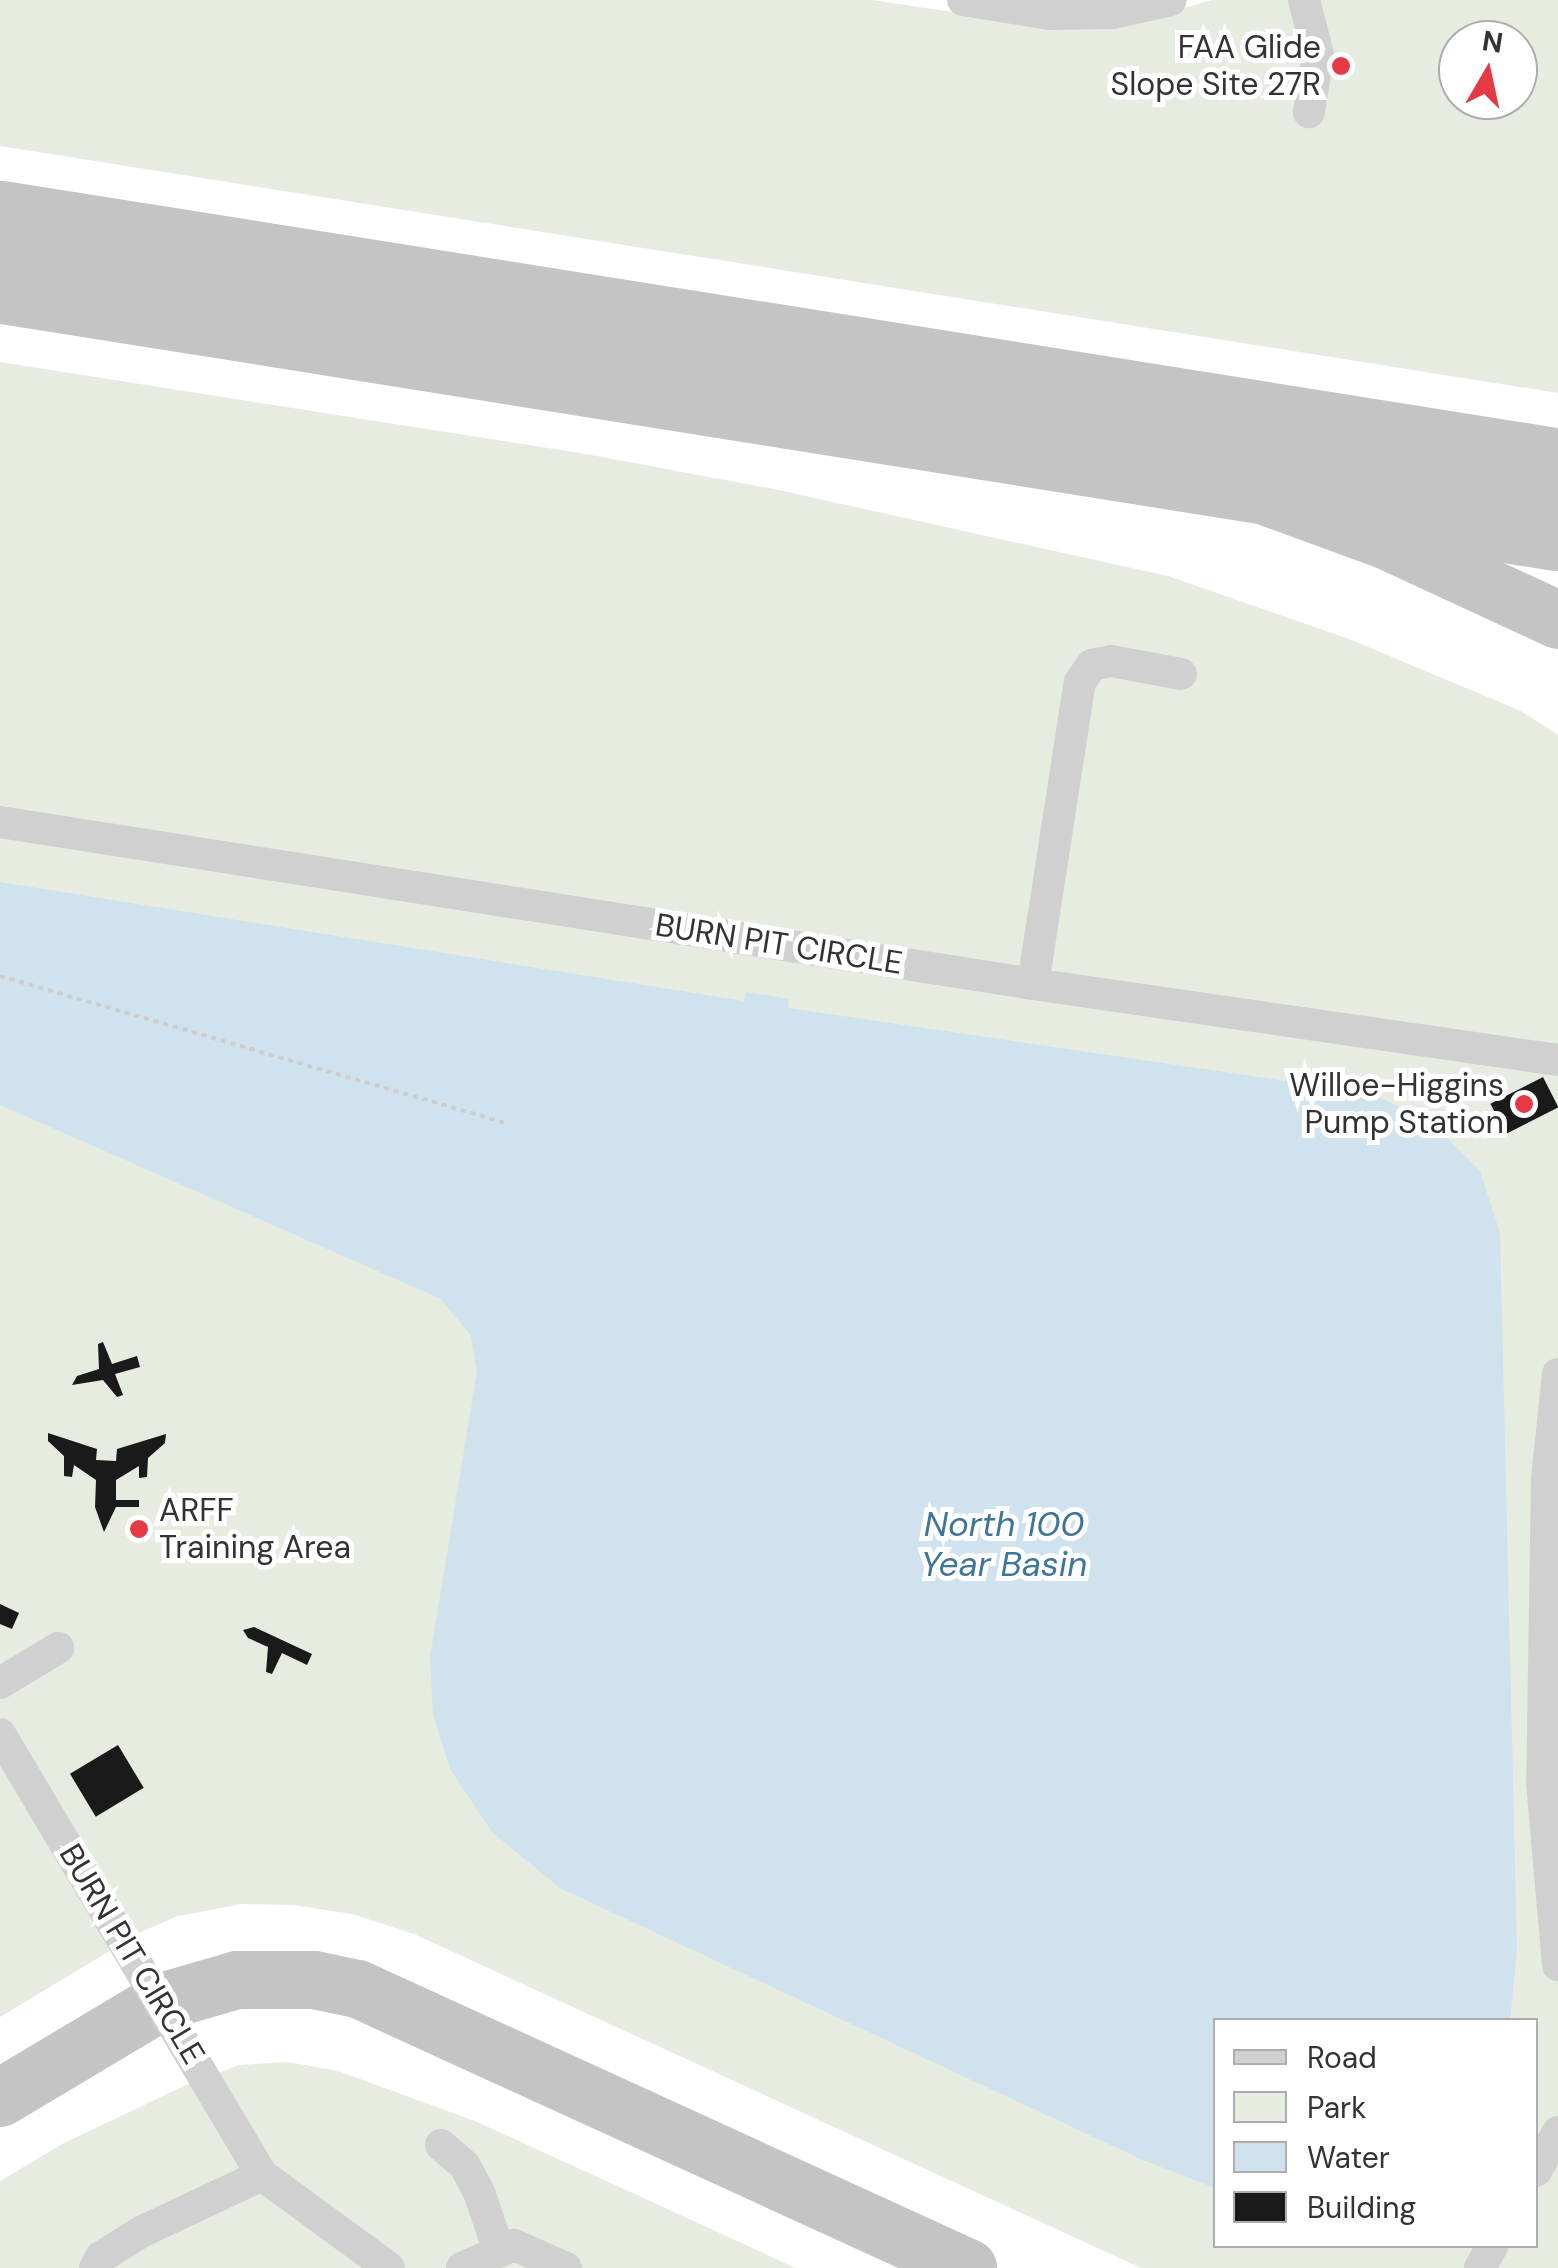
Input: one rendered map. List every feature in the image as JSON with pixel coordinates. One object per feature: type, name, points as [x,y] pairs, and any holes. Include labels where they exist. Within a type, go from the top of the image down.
[{"type":"lane","points":[[964,0],[1050,14],[1112,12],[1171,0]]},
{"type":"lane","points":[[1304,0],[1318,55],[1309,112]]},
{"type":"lane","points":[[1033,984],[1080,682],[1092,665],[1111,661],[1181,674]]},
{"type":"lane","name":"BURN PIT CIRCLE","points":[[0,822],[1033,984],[1558,1060]]},
{"type":"lane","points":[[1558,1374],[1548,1479],[1542,1782],[1558,1965]]},
{"type":"lane","points":[[0,1683],[58,1648]]},
{"type":"lane","name":"BURN PIT CIRCLE","points":[[0,1734],[262,2175]]},
{"type":"lane","points":[[1538,2167],[1558,2132]]},
{"type":"lane","points":[[441,2145],[465,2166],[480,2192],[500,2251]]},
{"type":"lane","points":[[95,2268],[101,2257],[140,2232],[262,2175],[389,2268]]},
{"type":"lane","points":[[462,2268],[514,2245],[566,2268]]},
{"type":"path","points":[[0,976],[509,1124]]},
{"type":"green space","points":[[0,0],[872,0],[1058,28],[1121,26],[1212,0],[1558,0],[1558,393],[0,146]]},
{"type":"green space","points":[[0,362],[586,454],[774,489],[1168,576],[1349,639],[1521,711],[1558,735],[1558,2268],[1141,2268],[414,1934],[352,1914],[294,1905],[242,1904],[178,1916],[143,1931],[0,2017]]},
{"type":"green space","points":[[288,2062],[338,2071],[475,2121],[796,2268],[0,2268],[0,2181],[64,2143],[182,2087],[239,2065]]},
{"type":"water","name":"North 100 Year Basin","points":[[0,882],[744,1001],[746,992],[789,999],[788,1008],[1374,1094],[1437,1128],[1480,1171],[1500,1233],[1517,1951],[1510,2018],[1213,2018],[1213,2187],[1143,2160],[560,1888],[492,1832],[450,1769],[433,1715],[430,1657],[477,1372],[471,1336],[441,1299],[0,1105]]},
{"type":"building","name":"FAA Glide Slope Site 27R","points":[[1332,57],[1351,60],[1348,75],[1330,72]]},
{"type":"building","name":"Willoe-Higgins Pump Station","points":[[1543,1077],[1558,1108],[1506,1134],[1490,1104]]},
{"type":"building","points":[[103,1342],[112,1364],[137,1356],[140,1367],[115,1374],[123,1395],[117,1397],[103,1380],[72,1385],[77,1376],[99,1369],[98,1344]]},
{"type":"building","points":[[48,1433],[97,1449],[96,1460],[116,1461],[117,1449],[166,1434],[165,1443],[148,1458],[147,1477],[139,1478],[139,1466],[116,1480],[116,1500],[139,1500],[139,1507],[116,1507],[104,1532],[95,1507],[96,1480],[74,1465],[72,1477],[64,1476],[64,1456],[48,1441]]},
{"type":"building","points":[[0,1604],[19,1613],[12,1629],[0,1624]]},
{"type":"building","points":[[254,1627],[312,1654],[307,1665],[282,1653],[272,1674],[266,1672],[268,1647],[248,1638],[243,1630]]},
{"type":"building","points":[[118,1745],[144,1788],[96,1817],[70,1774]]},
{"type":"taxiway","points":[[954,403],[1251,491],[1383,539],[1558,620]]},
{"type":"taxiway","points":[[0,2098],[161,2002],[237,1980],[314,1980],[358,1989],[968,2268]]},
{"type":"runway","points":[[0,252],[1558,500]]},
{"type":"place","name":"FAA Glide Slope Site 27R","points":[[1341,66]]},
{"type":"place","name":"Willoe-Higgins Pump Station","points":[[1524,1104]]},
{"type":"place","name":"ARFF Training Area","points":[[139,1529]]}]
